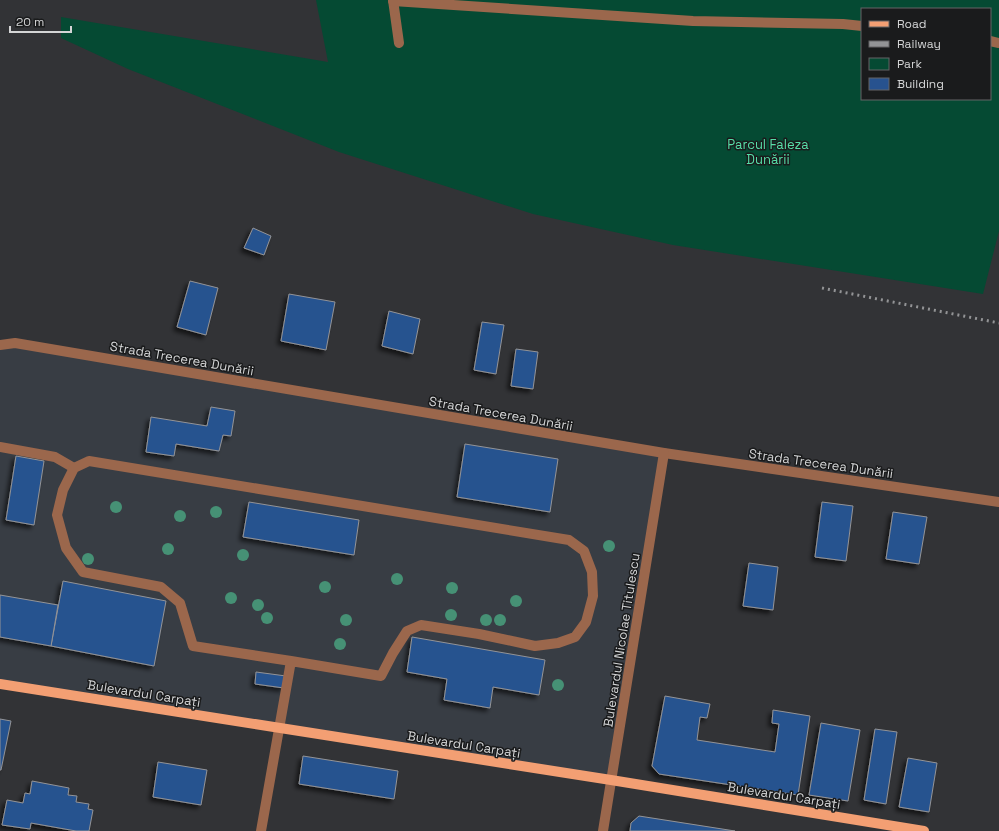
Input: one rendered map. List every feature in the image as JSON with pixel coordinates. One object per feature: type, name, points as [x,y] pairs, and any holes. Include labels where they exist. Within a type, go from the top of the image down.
[{"type":"main road","name":"Bulevardul Carpați","points":[[0,684],[924,831]]},
{"type":"street","points":[[399,43],[393,0],[693,21],[844,24],[861,26]]},
{"type":"street","name":"Strada Trecerea Dunării","points":[[0,345],[15,343],[664,454],[999,502]]},
{"type":"street","points":[[0,447],[55,457],[74,468]]},
{"type":"street","name":"Bulevardul Nicolae Titulescu","points":[[603,831],[664,454]]},
{"type":"street","points":[[89,461],[569,540],[584,551],[592,572],[593,596],[586,622],[576,637],[558,643],[536,646],[479,634],[421,625],[407,631],[381,676],[291,661],[192,646],[180,603],[161,587],[83,572],[66,548],[57,515],[63,490],[74,468],[89,461]]},
{"type":"street","points":[[260,831],[291,661]]},
{"type":"shaded area","points":[[0,345],[664,453],[611,780],[0,684]]},
{"type":"green space","name":"Parcul Faleza Dunării","points":[[316,0],[999,0],[999,231],[983,294],[673,245],[533,214],[339,152],[128,69],[61,38],[61,17],[328,62]]},
{"type":"building","points":[[253,228],[271,236],[264,255],[244,248]]},
{"type":"building","points":[[190,281],[218,288],[206,335],[177,327]]},
{"type":"building","points":[[289,294],[335,302],[326,350],[281,341]]},
{"type":"building","points":[[389,311],[420,319],[413,354],[382,346]]},
{"type":"building","points":[[482,322],[504,325],[496,374],[474,370]]},
{"type":"building","points":[[516,349],[538,352],[533,389],[511,386]]},
{"type":"building","points":[[211,407],[235,411],[231,436],[223,435],[219,451],[176,444],[174,456],[146,452],[151,417],[207,426]]},
{"type":"building","points":[[465,444],[558,459],[550,512],[457,497]]},
{"type":"building","points":[[16,456],[44,461],[34,525],[6,520]]},
{"type":"building","points":[[249,502],[359,520],[354,555],[243,537]]},
{"type":"building","points":[[822,502],[853,506],[846,561],[815,557]]},
{"type":"building","points":[[893,512],[927,517],[919,564],[886,559]]},
{"type":"building","points":[[749,563],[778,567],[773,610],[743,606]]},
{"type":"building","points":[[63,581],[166,601],[154,666],[51,646]]},
{"type":"building","points":[[0,595],[58,605],[51,646],[0,637]]},
{"type":"building","points":[[412,637],[545,660],[539,695],[493,687],[490,708],[444,700],[447,679],[407,672]]},
{"type":"building","points":[[256,672],[286,676],[284,688],[255,684]]},
{"type":"building","points":[[665,696],[710,704],[707,718],[700,717],[697,740],[775,752],[779,724],[772,723],[773,710],[810,716],[798,795],[659,774],[652,766]]},
{"type":"building","points":[[0,719],[11,721],[1,770],[0,770]]},
{"type":"building","points":[[821,723],[860,730],[848,801],[809,795]]},
{"type":"building","points":[[875,729],[897,732],[886,804],[864,800]]},
{"type":"building","points":[[303,756],[398,771],[394,799],[299,784]]},
{"type":"building","points":[[908,758],[937,763],[929,812],[899,807]]},
{"type":"building","points":[[158,762],[207,770],[201,805],[153,797]]},
{"type":"building","points":[[32,781],[69,788],[68,795],[77,796],[76,802],[89,804],[88,809],[93,810],[89,831],[76,831],[31,823],[30,829],[2,825],[7,800],[23,803],[25,793],[30,794]]},
{"type":"building","points":[[639,816],[735,831],[630,831],[631,823]]},
{"type":"railway","points":[[822,288],[999,323]]}]
